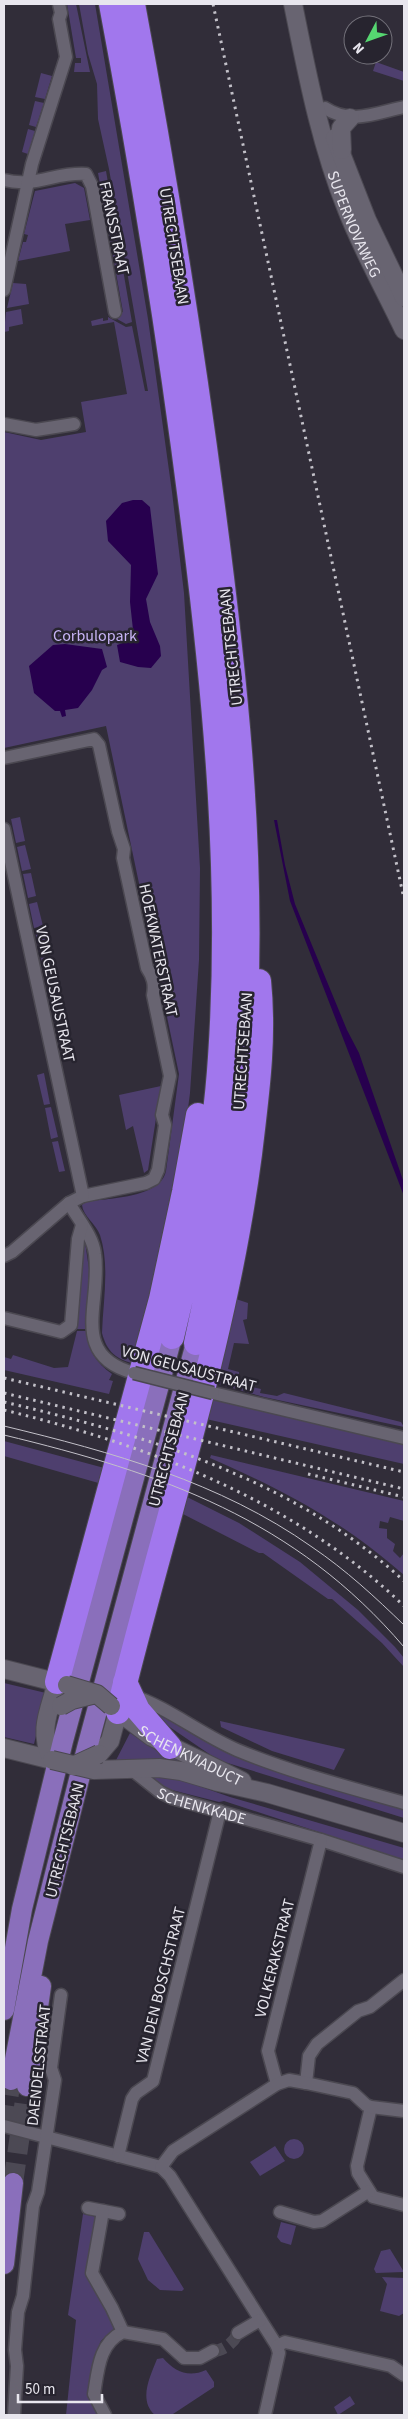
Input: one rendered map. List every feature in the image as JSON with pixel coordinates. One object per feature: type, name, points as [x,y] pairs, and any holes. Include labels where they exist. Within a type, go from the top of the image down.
[{"type":"highway","name":"UTRECHTSEBAAN","points":[[110,4],[140,163],[171,362],[206,629],[217,734],[224,842],[225,948],[220,1061],[203,1190],[172,1337]]},
{"type":"highway","name":"UTRECHTSEBAAN","points":[[133,4],[187,321],[224,588],[236,708],[248,875],[246,1011],[238,1112],[220,1232],[196,1344]]},
{"type":"highway","points":[[170,1748],[138,1710],[120,1697],[214,1352],[244,1196],[258,1088],[263,1018],[248,875]]},
{"type":"highway","points":[[62,1683],[161,1299],[184,1192],[202,1088],[220,1061]]},
{"type":"main road","points":[[293,4],[321,110]]},
{"type":"main road","points":[[303,4],[321,110]]},
{"type":"main road","name":"SUPERNOVAWEG","points":[[321,110],[372,232],[404,297]]},
{"type":"main road","name":"SUPERNOVAWEG","points":[[321,110],[347,209],[404,330]]},
{"type":"main road","points":[[340,156],[343,149],[341,128],[350,118]]},
{"type":"main road","name":"UTRECHTSEBAAN","points":[[4,2010],[22,1910],[63,1741],[172,1337]]},
{"type":"main road","name":"UTRECHTSEBAAN","points":[[19,2083],[38,1941],[90,1738],[196,1344]]},
{"type":"main road","points":[[4,1669],[62,1683],[97,1694],[120,1697],[110,1741],[96,1762]]},
{"type":"main road","points":[[49,1758],[44,1733],[55,1710],[62,1683]]},
{"type":"main road","points":[[55,1710],[72,1700],[97,1694]]},
{"type":"main road","points":[[4,1748],[49,1758],[73,1766],[96,1762],[131,1769]]},
{"type":"main road","name":"SCHENKVIADUCT","points":[[170,1748],[267,1793]]},
{"type":"main road","name":"SCHENKVIADUCT","points":[[131,1769],[159,1768],[180,1771],[267,1793],[404,1833]]},
{"type":"main road","points":[[4,1965],[22,1910]]},
{"type":"main road","points":[[4,2264],[14,2182]]},
{"type":"street","points":[[4,290],[30,182],[32,164],[66,57],[58,19],[60,14],[59,4]]},
{"type":"street","points":[[321,110],[350,118],[404,107]]},
{"type":"street","name":"FRANSSTRAAT","points":[[4,180],[21,184],[76,173],[86,174],[92,186],[114,312]]},
{"type":"street","points":[[4,424],[36,430],[74,424]]},
{"type":"street","name":"HOEKWATERSTRAAT","points":[[4,758],[94,739],[99,745],[118,831],[124,848],[123,858],[147,968],[152,975],[153,995],[170,1076],[162,1115],[165,1125],[158,1170],[154,1179],[146,1183],[82,1196]]},
{"type":"street","name":"VON GEUSAUSTRAAT","points":[[4,829],[82,1196]]},
{"type":"street","points":[[4,1256],[12,1252],[69,1204],[82,1196]]},
{"type":"street","name":"VON GEUSAUSTRAAT","points":[[69,1204],[89,1236],[95,1253],[93,1331],[96,1346],[109,1364],[134,1374],[404,1438]]},
{"type":"street","points":[[4,1318],[61,1332],[71,1325],[78,1239],[82,1225]]},
{"type":"street","points":[[120,1697],[144,1699],[210,1738],[238,1750],[326,1780],[404,1803]]},
{"type":"street","name":"SCHENKKADE","points":[[131,1769],[160,1792],[172,1798],[321,1840],[404,1867]]},
{"type":"street","name":"VAN DEN BOSCHSTRAAT","points":[[118,2156],[132,2099],[136,2093],[153,2081],[220,1811]]},
{"type":"street","name":"VOLKERAKSTRAAT","points":[[277,2084],[268,2050],[321,1840]]},
{"type":"street","points":[[306,2083],[309,2056],[317,2044],[358,2011],[370,2007],[404,1980]]},
{"type":"street","name":"DAENDELSSTRAAT","points":[[14,2415],[17,2366],[15,2350],[18,2312],[23,2296],[33,2206],[38,2192],[55,2080],[51,2068],[61,1995]]},
{"type":"street","points":[[161,2167],[173,2151],[277,2084],[289,2080],[353,2093],[366,2105],[372,2107],[404,2111]]},
{"type":"street","points":[[372,2107],[357,2166],[358,2173],[369,2191],[378,2199],[404,2205]]},
{"type":"street","points":[[4,2126],[161,2167],[170,2176],[277,2346],[278,2353],[265,2415]]},
{"type":"street","points":[[280,2212],[314,2222],[322,2221],[369,2191]]},
{"type":"street","points":[[88,2208],[119,2214]]},
{"type":"street","points":[[103,2211],[92,2274],[112,2308],[123,2332]]},
{"type":"street","points":[[238,2333],[260,2320]]},
{"type":"street","points":[[105,2415],[94,2394],[101,2356],[106,2345],[123,2332],[163,2339],[184,2358],[200,2358],[213,2351]]},
{"type":"street","points":[[277,2346],[285,2342],[350,2356],[391,2366],[404,2375]]},
{"type":"green space","points":[[67,4],[76,4],[90,72],[74,72],[75,63],[81,63],[81,58],[76,58]]},
{"type":"green space","name":"Corbulopark","points":[[79,4],[95,4],[148,319],[184,593],[200,868],[199,960],[190,1093],[184,1140],[135,1364],[113,1354],[104,1340],[102,1333],[105,1259],[100,1235],[85,1213],[82,1205],[85,1202],[131,1196],[154,1187],[162,1180],[166,1171],[179,1074],[106,726],[4,748],[4,432],[41,440],[86,432],[81,402],[127,394],[114,322],[92,326],[91,321],[103,318],[103,321],[108,320],[108,317],[126,327],[132,326],[145,391],[148,391],[109,169],[98,119],[97,84],[88,54]]},
{"type":"green space","points":[[375,65],[384,65],[404,72],[404,81],[373,71]]},
{"type":"green space","points":[[41,73],[52,76],[45,99],[35,97]]},
{"type":"green space","points":[[35,101],[44,103],[36,127],[29,125]]},
{"type":"green space","points":[[28,129],[35,131],[28,154],[22,152]]},
{"type":"green space","points":[[106,171],[132,322],[126,324],[110,315],[123,312],[98,173]]},
{"type":"green space","points":[[75,183],[84,188],[90,220],[65,224],[70,251],[18,261],[23,242],[26,242],[28,235],[24,234],[35,191]]},
{"type":"green space","points":[[13,283],[26,284],[29,304],[7,308]]},
{"type":"green space","points":[[21,309],[23,324],[9,327],[9,331],[4,332],[6,312]]},
{"type":"green space","points":[[20,817],[25,841],[16,843],[11,819]]},
{"type":"green space","points":[[25,845],[31,869],[22,871],[17,847]]},
{"type":"green space","points":[[31,873],[36,896],[28,898],[23,874]]},
{"type":"green space","points":[[37,902],[43,926],[34,928],[29,904]]},
{"type":"green space","points":[[43,929],[48,953],[40,954],[35,931]]},
{"type":"green space","points":[[49,957],[54,980],[46,982],[41,958]]},
{"type":"green space","points":[[44,1073],[50,1104],[44,1105],[37,1075]]},
{"type":"green space","points":[[161,1086],[148,1170],[144,1173],[133,1126],[126,1130],[119,1095]]},
{"type":"green space","points":[[51,1107],[58,1137],[51,1139],[45,1108]]},
{"type":"green space","points":[[58,1141],[65,1171],[59,1172],[52,1142]]},
{"type":"green space","points":[[83,1242],[85,1242],[89,1269],[86,1329],[77,1329]]},
{"type":"green space","points":[[236,1299],[248,1303],[247,1319],[243,1320],[249,1344],[234,1343],[228,1369],[239,1372],[239,1384],[261,1389],[260,1393],[277,1396],[284,1393],[401,1422],[404,1427],[264,1397],[215,1383]]},
{"type":"green space","points":[[77,1331],[86,1331],[94,1356],[112,1374],[109,1380],[113,1381],[109,1394],[4,1370],[4,1357],[11,1359],[13,1355],[54,1368],[68,1367]]},
{"type":"green space","points":[[211,1398],[404,1441],[404,1464],[206,1419]]},
{"type":"green space","points":[[4,1441],[108,1469],[109,1486],[4,1456]]},
{"type":"green space","points":[[211,1455],[404,1501],[404,1521],[390,1517],[388,1523],[380,1521],[379,1528],[387,1529],[387,1538],[395,1544],[393,1551],[400,1558],[404,1553],[404,1575],[335,1523],[288,1495],[210,1458]]},
{"type":"green space","points":[[185,1496],[239,1523],[300,1562],[358,1610],[395,1647],[404,1658],[404,1667],[382,1643],[332,1599],[328,1599],[263,1553],[259,1553],[181,1513]]},
{"type":"green space","points":[[4,1683],[46,1693],[34,1744],[4,1737]]},
{"type":"green space","points":[[143,1706],[208,1742],[237,1755],[404,1807],[404,1818],[218,1760],[155,1717]]},
{"type":"green space","points":[[220,1721],[345,1749],[334,1770],[272,1751],[221,1727]]},
{"type":"green space","points":[[130,1733],[158,1751],[202,1770],[113,1766]]},
{"type":"green space","points":[[162,1773],[230,1797],[404,1848],[404,1860],[224,1801],[219,1802],[164,1788],[147,1776]]},
{"type":"green space","points":[[294,2139],[301,2142],[304,2149],[301,2156],[294,2159],[287,2156],[284,2149],[287,2142]]},
{"type":"green space","points":[[275,2146],[285,2161],[260,2176],[250,2162]]},
{"type":"green space","points":[[83,2214],[97,2217],[88,2276],[108,2307],[114,2320],[114,2327],[101,2341],[92,2377],[93,2397],[100,2415],[66,2415],[76,2320],[68,2315]]},
{"type":"green space","points":[[281,2222],[296,2226],[291,2245],[281,2242],[277,2237]]},
{"type":"green space","points":[[144,2232],[149,2232],[184,2289],[182,2291],[160,2290],[148,2280],[138,2259]]},
{"type":"green space","points":[[390,2249],[404,2272],[376,2273],[374,2269],[381,2251]]},
{"type":"green space","points":[[382,2277],[404,2278],[404,2313],[399,2316],[380,2311],[387,2284]]},
{"type":"green space","points":[[163,2358],[172,2367],[183,2372],[194,2373],[206,2370],[214,2382],[214,2387],[173,2414],[155,2415],[150,2409],[146,2395],[151,2373],[157,2359]]},
{"type":"green space","points":[[350,2396],[355,2404],[338,2415],[334,2407]]},
{"type":"shaded area","points":[[142,500],[150,507],[158,574],[146,599],[150,622],[160,646],[161,656],[151,668],[120,662],[117,645],[134,639],[130,602],[131,565],[108,541],[106,521],[122,503]]},
{"type":"shaded area","points":[[65,644],[102,649],[107,667],[102,670],[92,690],[78,708],[65,710],[66,716],[62,717],[60,711],[55,711],[34,693],[29,666],[53,645]]},
{"type":"shaded area","points":[[274,820],[277,820],[285,865],[295,904],[347,1030],[359,1053],[404,1183],[404,1196],[290,901]]},
{"type":"tunnel","points":[[4,2125],[11,2080]]},
{"type":"tunnel","points":[[13,2183],[27,2086]]},
{"type":"tunnel","points":[[213,2351],[221,2350],[228,2346],[238,2333]]},
{"type":"tram line","points":[[4,1426],[125,1459],[203,1487],[240,1504],[277,1524],[325,1556],[360,1584],[404,1625]]},
{"type":"tram line","points":[[4,1435],[118,1466],[171,1485],[222,1507],[271,1534],[318,1565],[362,1603],[404,1647]]},
{"type":"railway","points":[[213,4],[404,899]]},
{"type":"railway","points":[[4,1378],[404,1472]]},
{"type":"railway","points":[[4,1393],[404,1489]]},
{"type":"railway","points":[[4,1402],[58,1415],[164,1446],[266,1488],[314,1514],[361,1545],[404,1581]]},
{"type":"railway","points":[[4,1410],[59,1424],[113,1441],[166,1460],[218,1482],[268,1507],[316,1536],[361,1569],[404,1606]]},
{"type":"railway","points":[[308,1474],[404,1497]]}]
